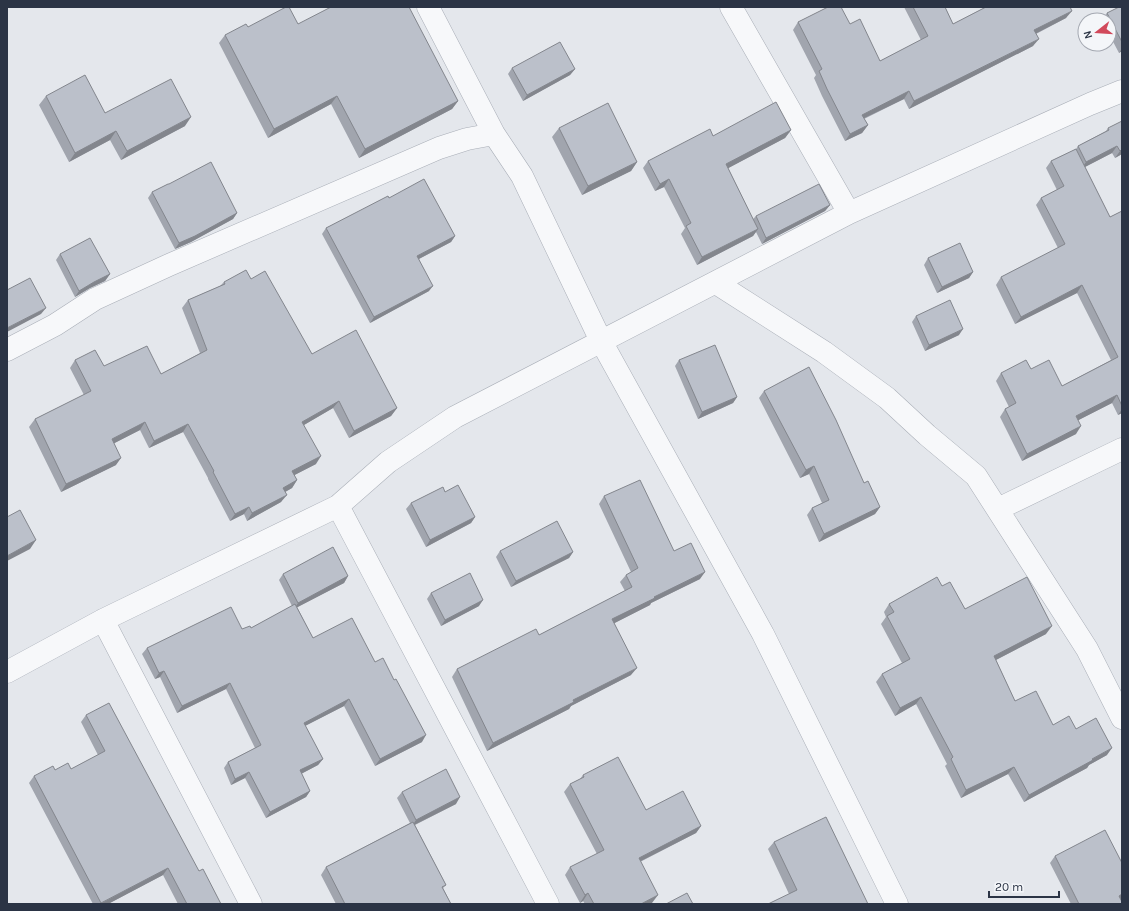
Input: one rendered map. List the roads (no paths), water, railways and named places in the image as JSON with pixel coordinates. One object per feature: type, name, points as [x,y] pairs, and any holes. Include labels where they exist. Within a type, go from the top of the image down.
[{"type":"street","points":[[428,7],[494,134],[522,176],[601,341],[763,634],[897,904]]},
{"type":"street","points":[[731,7],[849,213]]},
{"type":"street","points":[[7,672],[103,620],[338,506],[388,462],[454,417],[849,213],[1122,90]]},
{"type":"street","points":[[7,350],[55,325],[95,299],[168,265],[439,148],[468,139],[494,134]]},
{"type":"street","points":[[716,283],[824,352],[887,398],[976,476],[1087,649],[1122,718]]},
{"type":"street","points":[[998,509],[1122,450]]},
{"type":"street","points":[[338,506],[548,904]]},
{"type":"street","points":[[103,620],[251,904]]}]
